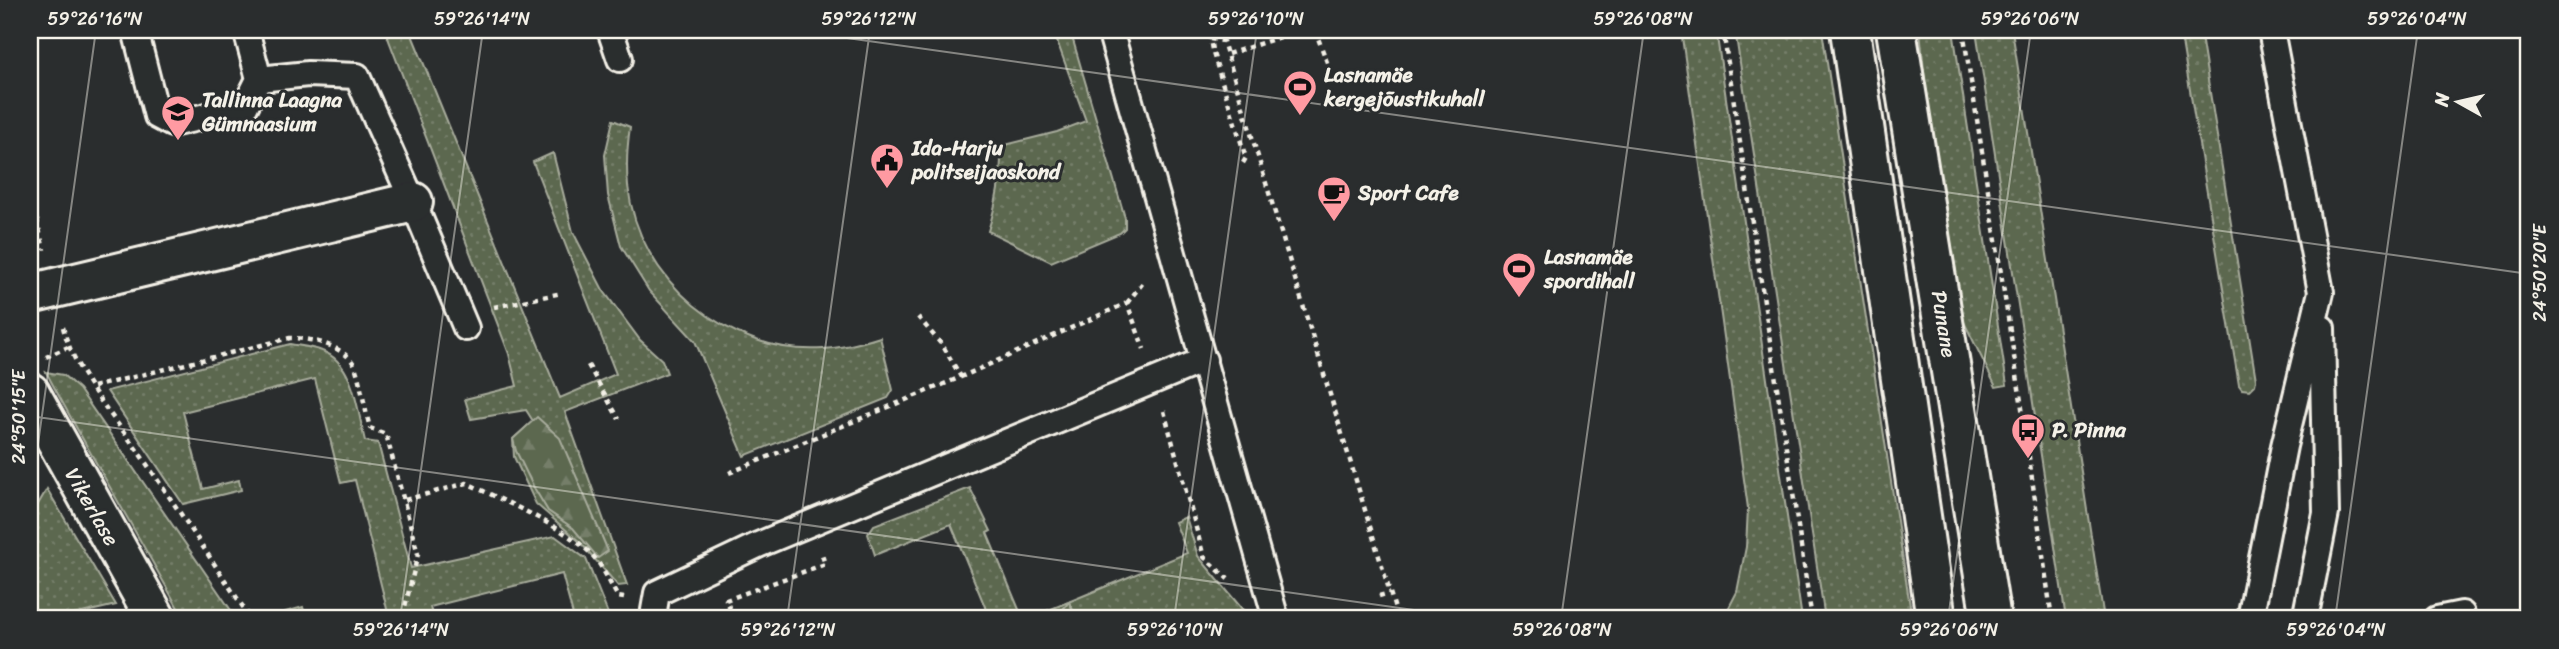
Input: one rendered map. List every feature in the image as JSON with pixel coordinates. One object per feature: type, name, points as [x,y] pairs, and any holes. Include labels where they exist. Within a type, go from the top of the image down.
[{"type":"main road","points":[[1850,30],[1936,619]]},
{"type":"main road","name":"Punane","points":[[1896,30],[1991,619]]},
{"type":"main road","points":[[41,291],[413,202]]},
{"type":"main road","name":"Vikerlase","points":[[30,393],[156,619]]},
{"type":"lane","points":[[135,30],[157,116],[172,124],[245,107],[259,79],[246,30]]},
{"type":"lane","points":[[610,30],[620,59]]},
{"type":"lane","points":[[1110,30],[1276,619]]},
{"type":"lane","points":[[2271,30],[2321,292],[2326,513],[2305,619]]},
{"type":"lane","points":[[259,79],[308,74],[357,76],[463,321]]},
{"type":"lane","points":[[2250,619],[2284,446],[2321,292]]},
{"type":"lane","points":[[656,611],[657,593],[758,545],[1204,360]]},
{"type":"lane","points":[[2437,619],[2462,614]]},
{"type":"path","points":[[1228,54],[1302,30]]},
{"type":"path","points":[[1315,30],[1328,65]]},
{"type":"path","points":[[1723,30],[1812,619]]},
{"type":"path","points":[[1964,30],[2052,619]]},
{"type":"path","points":[[1243,163],[1246,158],[1210,39],[1223,41],[1228,54],[1398,619]]},
{"type":"path","points":[[30,190],[41,291],[68,347],[251,619]]},
{"type":"path","points":[[463,321],[562,293]]},
{"type":"path","points":[[918,317],[943,346],[961,377]]},
{"type":"path","points":[[93,387],[290,338],[311,338],[333,347],[353,363],[370,428],[386,434],[405,500],[418,554],[402,619]]},
{"type":"path","points":[[588,365],[619,419]]},
{"type":"path","points":[[405,500],[467,483],[553,527],[592,555],[618,597],[656,611]]},
{"type":"path","points":[[1379,596],[1390,593]]},
{"type":"green space","points":[[385,30],[410,30],[560,398],[616,374],[533,162],[553,153],[573,232],[603,290],[640,340],[662,360],[667,373],[565,412],[627,585],[618,586],[580,542],[536,504],[514,457],[513,439],[533,421],[526,410],[471,419],[465,399],[517,386],[509,354]]},
{"type":"green space","points":[[1053,30],[1070,30],[1125,218],[1125,228],[1120,233],[1051,262],[988,231],[998,189],[1001,146],[1057,132],[1086,121]]},
{"type":"green space","points":[[1681,30],[1716,30],[1802,619],[1723,619],[1737,592],[1746,547],[1748,508]]},
{"type":"green space","points":[[1735,30],[1822,30],[1912,619],[1825,619]]},
{"type":"green space","points":[[1920,30],[1953,30],[2007,385],[1996,387],[1964,322],[1925,82]]},
{"type":"green space","points":[[1976,30],[2012,30],[2104,619],[2066,619]]},
{"type":"green space","points":[[2180,30],[2200,30],[2256,380],[2250,390],[2242,389],[2239,385]]},
{"type":"green space","points":[[613,120],[630,127],[627,179],[635,220],[649,252],[669,280],[694,305],[722,325],[754,339],[788,348],[823,349],[838,348],[880,337],[893,390],[888,398],[744,456],[695,341],[649,291],[621,246],[608,195],[605,155]]},
{"type":"green space","points":[[290,344],[318,350],[333,357],[348,377],[357,402],[365,441],[378,443],[411,568],[555,536],[586,559],[610,619],[574,619],[562,574],[430,607],[433,619],[382,619],[389,617],[355,480],[341,483],[315,379],[183,412],[203,489],[239,480],[241,490],[183,504],[107,391]]},
{"type":"green space","points":[[46,372],[63,375],[79,389],[237,619],[184,619]]},
{"type":"green space","points":[[537,417],[560,438],[608,551],[598,558],[573,528],[548,511],[516,451],[513,439]]},
{"type":"green space","points":[[970,488],[991,531],[987,533],[1023,619],[990,619],[951,524],[875,555],[868,534],[874,525]]},
{"type":"green space","points":[[47,489],[116,605],[56,619],[30,619],[30,518]]},
{"type":"green space","points":[[1186,517],[1198,556],[1243,610],[1204,619],[1077,619],[1069,602],[1055,619],[1027,619],[1187,553],[1175,522]]},
{"type":"green space","points":[[1069,602],[1077,619],[1055,619]]},
{"type":"green space","points":[[303,607],[306,619],[281,619],[285,612]]},
{"type":"place","name":"Lasnamäe kergejõustikuhall","points":[[1300,117]]},
{"type":"place","name":"Tallinna Laagna Gümnaasium","points":[[178,142]]},
{"type":"place","name":"Ida-Harju politseijaoskond","points":[[887,190]]},
{"type":"place","name":"Sport Cafe","points":[[1334,223]]},
{"type":"place","name":"Lasnamäe spordihall","points":[[1519,299]]},
{"type":"place","name":"P. Pinna","points":[[2028,460]]}]
